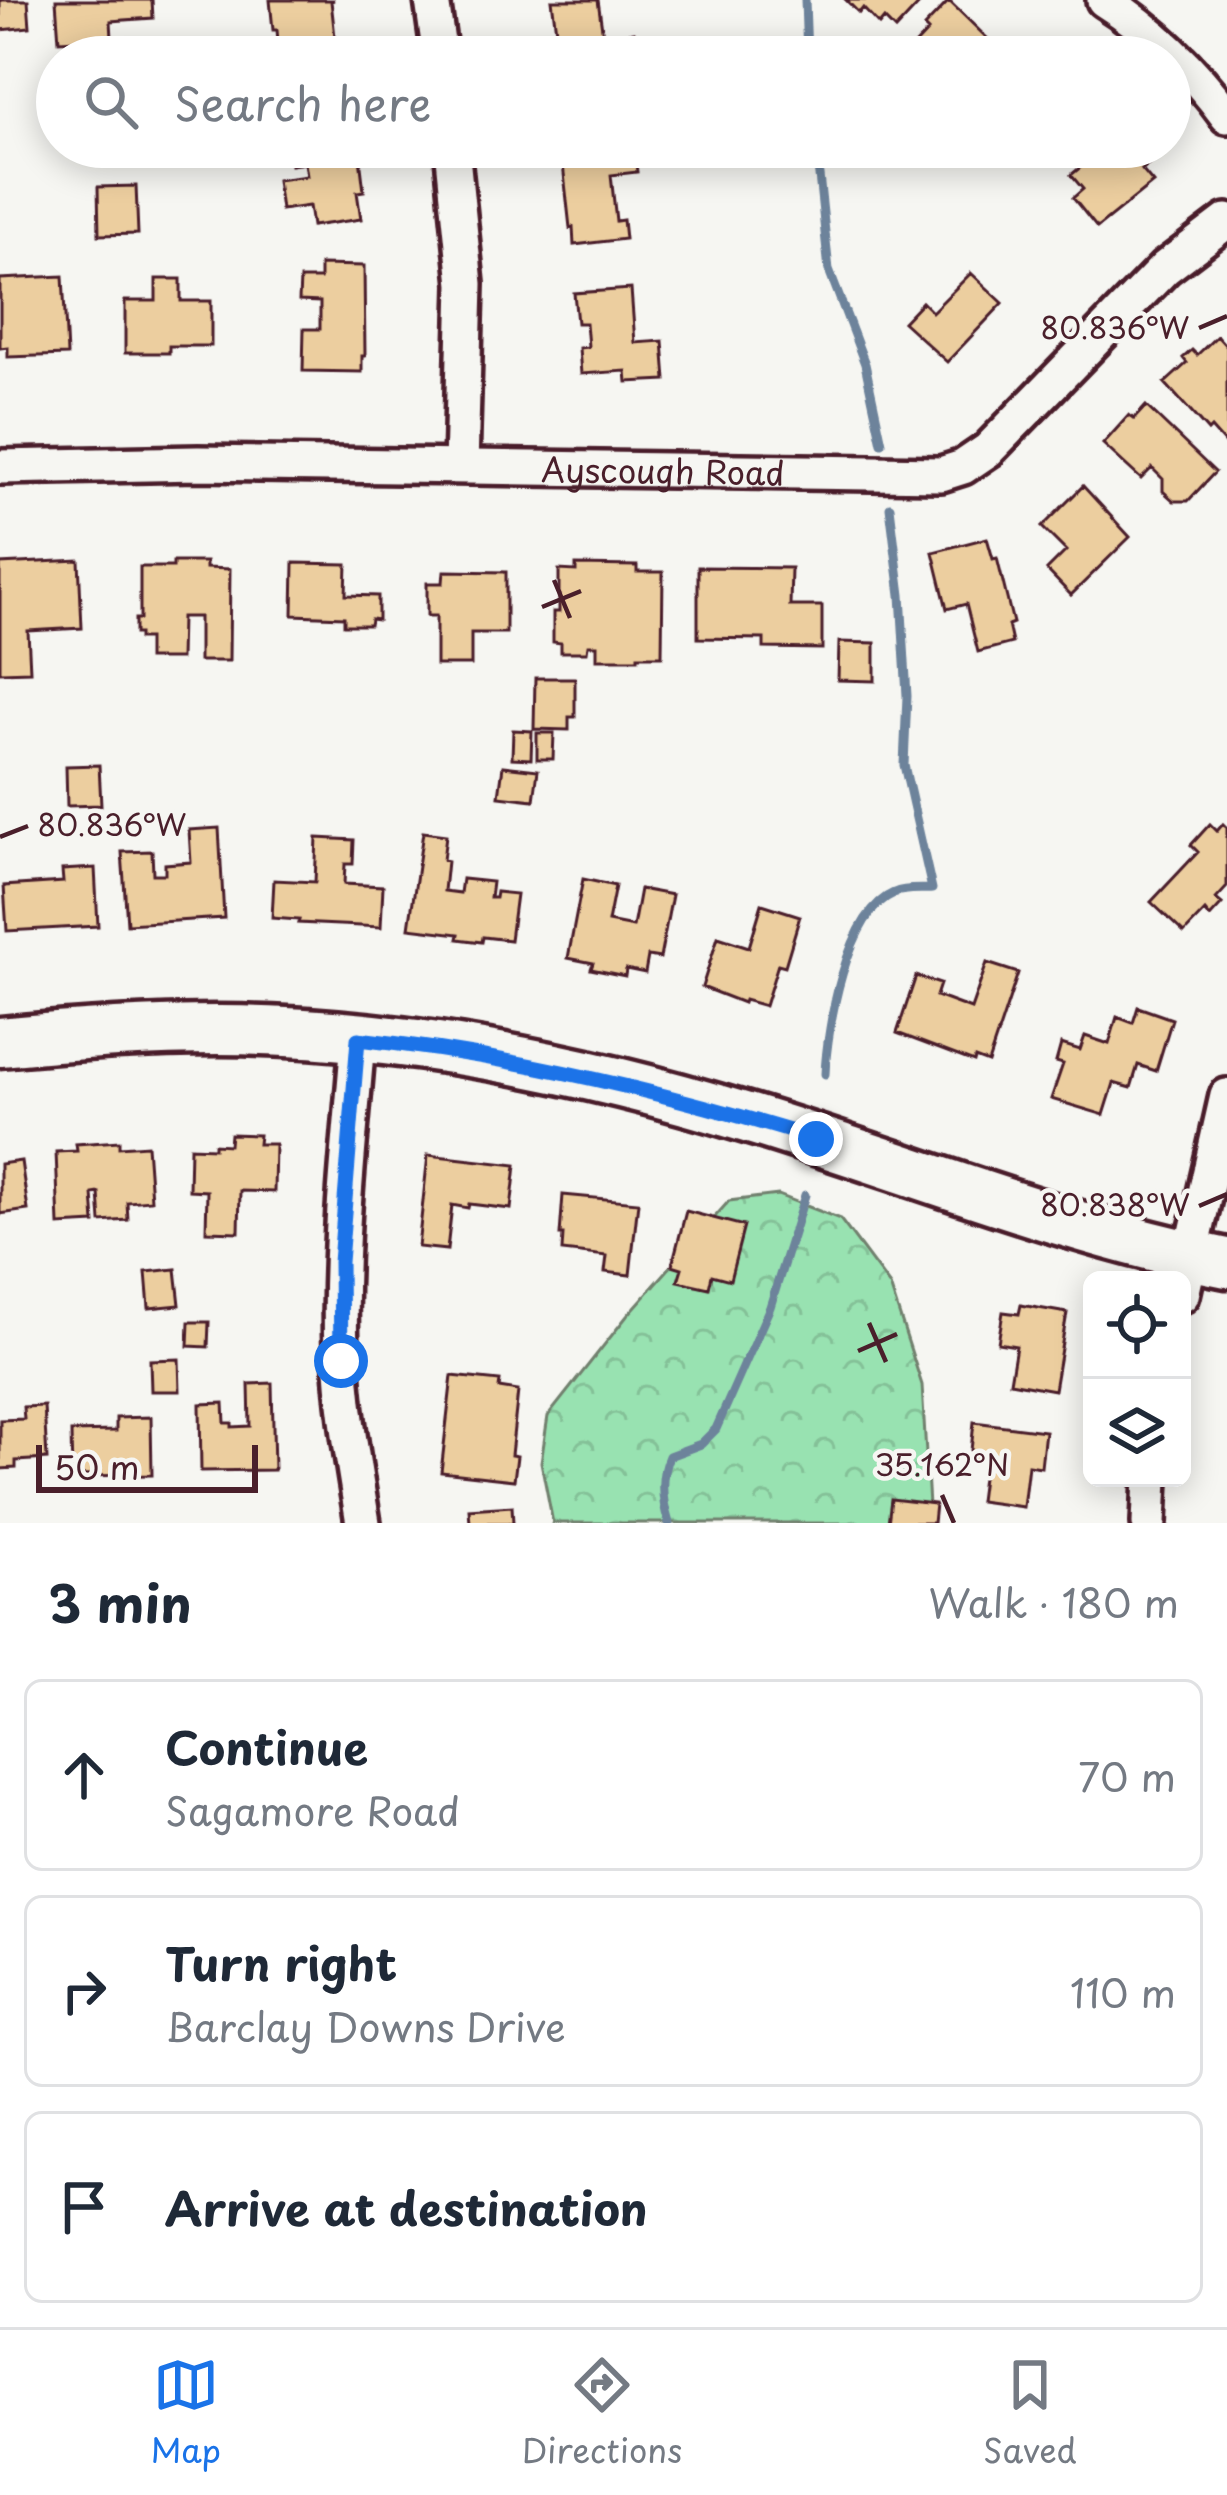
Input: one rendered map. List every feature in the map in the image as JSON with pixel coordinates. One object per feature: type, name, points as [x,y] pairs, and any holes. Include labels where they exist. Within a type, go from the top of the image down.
[{"type":"street","points":[[432,0],[437,36]]},
{"type":"street","points":[[1104,0],[1152,36]]},
{"type":"street","points":[[1191,75],[1227,116]]},
{"type":"street","points":[[454,168],[466,284],[460,466]]},
{"type":"street","name":"Ayscough Road","points":[[0,466],[198,463],[926,475],[953,470],[974,461],[1005,434],[1141,292],[1227,221]]},
{"type":"street","points":[[0,1042],[219,1030],[358,1039],[548,1067],[683,1099],[816,1139],[1100,1232],[1200,1271],[1227,1096]]},
{"type":"street","points":[[358,1039],[342,1230],[340,1347],[363,1523]]},
{"type":"street","points":[[1149,1523],[1151,1487]]},
{"type":"green space","points":[[778,1195],[840,1219],[890,1286],[922,1385],[930,1523],[553,1523],[541,1462],[548,1416],[627,1316],[729,1201]]},
{"type":"building","points":[[0,0],[28,0],[30,27],[0,30]]},
{"type":"building","points":[[56,0],[152,0],[153,18],[111,21],[112,36],[59,36]]},
{"type":"building","points":[[270,0],[334,0],[335,36],[278,36]]},
{"type":"building","points":[[552,0],[598,0],[603,36],[540,36],[556,31]]},
{"type":"building","points":[[846,0],[923,0],[895,30],[884,19],[879,25],[863,8],[859,13]]},
{"type":"building","points":[[949,1],[985,36],[923,36],[928,31],[924,27]]},
{"type":"building","points":[[306,168],[361,168],[364,191],[357,192],[361,219],[312,226],[309,206],[281,210],[277,180],[307,176]]},
{"type":"building","points":[[563,168],[637,168],[637,172],[611,175],[616,221],[623,220],[625,239],[574,245]]},
{"type":"building","points":[[1080,168],[1144,168],[1153,183],[1097,228],[1073,198],[1083,189],[1071,175]]},
{"type":"building","points":[[136,186],[138,234],[99,235],[98,187]]},
{"type":"building","points":[[320,265],[364,266],[362,372],[303,371],[304,329],[320,329],[320,302],[299,301],[300,279],[320,279]]},
{"type":"building","points":[[971,273],[1003,303],[947,362],[903,322],[922,302],[932,312]]},
{"type":"building","points":[[63,276],[67,355],[8,357],[8,347],[0,348],[0,279]]},
{"type":"building","points":[[156,279],[181,279],[181,301],[211,301],[211,346],[125,353],[125,301],[156,301]]},
{"type":"building","points":[[631,289],[635,343],[663,341],[666,380],[627,382],[626,371],[581,374],[579,348],[588,347],[586,323],[577,323],[574,293]]},
{"type":"building","points":[[1217,336],[1227,347],[1227,446],[1165,383],[1187,363],[1183,358],[1192,350],[1197,355]]},
{"type":"building","points":[[1146,406],[1215,472],[1188,501],[1174,501],[1163,491],[1163,479],[1152,468],[1141,479],[1103,444],[1129,415],[1134,419]]},
{"type":"building","points":[[1083,486],[1130,537],[1071,595],[1047,570],[1066,551],[1042,527]]},
{"type":"building","points":[[987,538],[993,559],[997,558],[1013,623],[1008,625],[1012,643],[978,652],[966,604],[947,609],[933,552]]},
{"type":"building","points":[[79,560],[82,628],[28,631],[30,671],[0,672],[0,564]]},
{"type":"building","points":[[173,562],[206,562],[206,568],[230,569],[229,661],[199,661],[199,617],[181,617],[180,659],[148,659],[148,639],[135,634],[135,619],[140,619],[140,567],[173,567]]},
{"type":"building","points":[[294,563],[347,564],[346,595],[378,596],[378,620],[371,619],[370,625],[344,625],[344,617],[293,615]]},
{"type":"building","points":[[576,565],[637,566],[637,572],[663,572],[662,656],[597,659],[597,645],[588,645],[587,652],[561,652],[561,643],[553,642],[559,570],[576,571]]},
{"type":"building","points":[[698,567],[791,568],[790,606],[822,606],[822,649],[764,648],[764,639],[698,638]]},
{"type":"building","points":[[444,571],[506,572],[506,633],[471,633],[471,665],[436,665],[436,616],[427,616],[427,583],[443,583]]},
{"type":"building","points":[[839,642],[875,643],[875,681],[838,680]]},
{"type":"building","points":[[535,678],[575,678],[575,717],[569,717],[569,730],[534,729]]},
{"type":"building","points":[[513,730],[532,731],[531,759],[512,758]]},
{"type":"building","points":[[537,733],[554,733],[553,759],[537,759]]},
{"type":"building","points":[[99,765],[101,805],[67,806],[66,766]]},
{"type":"building","points":[[503,766],[538,770],[534,800],[499,796]]},
{"type":"building","points":[[1210,824],[1217,831],[1223,824],[1227,828],[1227,887],[1216,899],[1222,904],[1210,917],[1205,911],[1184,933],[1151,902],[1198,852],[1191,845]]},
{"type":"building","points":[[219,828],[224,918],[127,924],[122,852],[152,851],[153,874],[165,874],[165,864],[191,862],[189,830]]},
{"type":"building","points":[[423,832],[446,835],[444,891],[460,893],[462,879],[492,882],[490,898],[496,892],[516,894],[510,940],[483,937],[482,942],[409,928]]},
{"type":"building","points":[[317,838],[354,840],[353,864],[345,864],[344,884],[383,886],[381,927],[272,918],[274,880],[315,882]]},
{"type":"building","points":[[95,868],[98,926],[7,931],[4,886],[63,882],[62,870]]},
{"type":"building","points":[[583,879],[615,886],[608,922],[633,927],[640,889],[672,895],[660,958],[648,956],[645,973],[626,969],[625,976],[568,958]]},
{"type":"building","points":[[762,904],[800,916],[785,966],[778,964],[765,1006],[702,987],[718,937],[749,947]]},
{"type":"building","points":[[987,963],[1018,973],[988,1063],[897,1033],[916,976],[940,984],[936,996],[971,1009]]},
{"type":"building","points":[[1138,1007],[1172,1019],[1156,1071],[1138,1065],[1131,1088],[1114,1083],[1104,1115],[1051,1099],[1063,1064],[1056,1062],[1061,1044],[1080,1050],[1085,1036],[1109,1044],[1117,1017],[1133,1023]]},
{"type":"building","points":[[230,1134],[259,1135],[258,1144],[275,1144],[274,1192],[240,1191],[239,1232],[206,1231],[207,1191],[189,1190],[190,1147],[229,1145]]},
{"type":"building","points":[[119,1141],[119,1147],[147,1145],[151,1200],[127,1202],[128,1220],[101,1222],[99,1193],[93,1194],[95,1223],[59,1225],[56,1152],[77,1151],[76,1144]]},
{"type":"building","points":[[428,1155],[516,1165],[511,1209],[452,1205],[447,1250],[418,1247]]},
{"type":"building","points":[[21,1161],[28,1210],[0,1214],[0,1164]]},
{"type":"building","points":[[563,1195],[638,1202],[630,1275],[605,1272],[607,1256],[562,1251]]},
{"type":"building","points":[[686,1211],[744,1226],[730,1280],[712,1275],[709,1288],[678,1281],[682,1268],[672,1265]]},
{"type":"building","points":[[176,1269],[180,1305],[149,1308],[146,1272]]},
{"type":"building","points":[[1021,1305],[1067,1313],[1054,1390],[1010,1382],[1016,1346],[998,1343],[1003,1312],[1019,1314]]},
{"type":"building","points":[[189,1322],[209,1322],[208,1347],[188,1346]]},
{"type":"building","points":[[179,1359],[180,1391],[151,1391],[150,1360]]},
{"type":"building","points":[[452,1376],[500,1381],[499,1388],[518,1391],[511,1455],[517,1456],[514,1480],[441,1472]]},
{"type":"building","points":[[272,1383],[274,1470],[201,1471],[200,1404],[224,1403],[225,1423],[250,1426],[249,1384]]},
{"type":"building","points":[[44,1406],[47,1459],[16,1461],[16,1468],[0,1469],[0,1420],[24,1419],[23,1407]]},
{"type":"building","points":[[151,1417],[152,1475],[72,1476],[71,1432],[116,1431],[116,1418]]},
{"type":"building","points":[[974,1422],[1045,1431],[1041,1467],[1028,1465],[1023,1507],[979,1501],[984,1462],[970,1460]]},
{"type":"building","points":[[891,1499],[935,1504],[933,1523],[888,1523]]},
{"type":"building","points":[[512,1506],[513,1523],[470,1523],[469,1509]]},
{"type":"waterway","points":[[805,0],[806,36]]},
{"type":"waterway","points":[[818,168],[829,270],[865,364],[882,443]]},
{"type":"waterway","points":[[825,1074],[842,974],[863,923],[894,893],[932,889],[904,765],[907,696],[890,507]]},
{"type":"waterway","points":[[669,1523],[663,1490],[669,1456],[701,1444],[716,1429],[770,1307],[805,1195]]},
{"type":"route","points":[[341,1361],[340,1262],[358,1039],[570,1072],[695,1102],[816,1139]]}]
